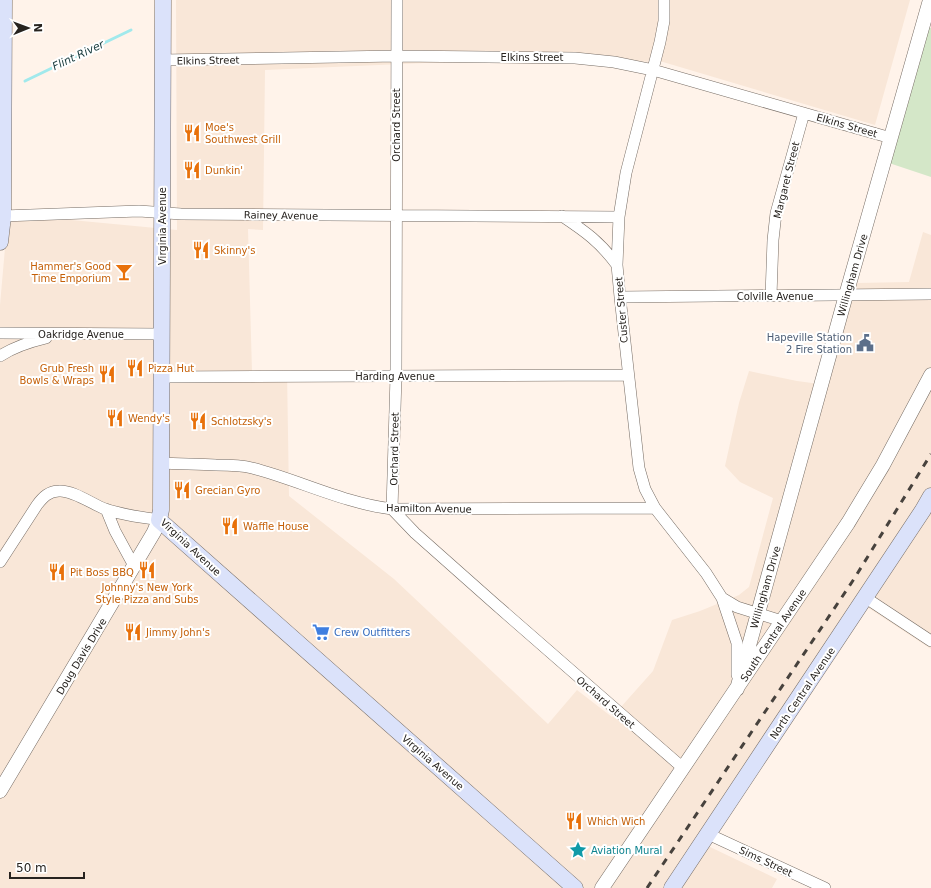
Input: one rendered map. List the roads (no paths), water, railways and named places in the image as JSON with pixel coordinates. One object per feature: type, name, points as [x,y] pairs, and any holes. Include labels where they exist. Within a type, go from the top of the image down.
[{"type":"main road","points":[[0,242],[4,0]]},
{"type":"main road","name":"Virginia Avenue","points":[[162,0],[161,510],[159,520],[575,888]]},
{"type":"main road","name":"North Central Avenue","points":[[672,888],[866,598],[931,496]]},
{"type":"street","name":"Orchard Street","points":[[397,0],[396,376],[392,509],[415,533],[489,600],[683,768]]},
{"type":"street","name":"Custer Street","points":[[664,0],[664,20],[660,42],[626,173],[619,217],[617,265],[628,375],[639,468],[645,489],[655,508],[706,573],[722,598],[728,612],[737,643],[737,689]]},
{"type":"street","name":"Willingham Drive","points":[[737,689],[846,295],[930,0]]},
{"type":"street","name":"Elkins Street","points":[[162,60],[397,56],[575,58],[614,62],[653,70],[891,138]]},
{"type":"street","name":"Margaret Street","points":[[771,296],[773,240],[776,213],[804,113]]},
{"type":"street","name":"Rainey Avenue","points":[[1,216],[139,211],[181,214],[619,217]]},
{"type":"street","points":[[562,216],[589,234],[606,250],[617,265]]},
{"type":"street","name":"Colville Avenue","points":[[620,297],[931,294]]},
{"type":"street","name":"Oakridge Avenue","points":[[0,333],[162,334]]},
{"type":"street","points":[[0,356],[31,341],[72,334]]},
{"type":"street","name":"Harding Avenue","points":[[161,377],[628,375]]},
{"type":"street","name":"South Central Avenue","points":[[602,888],[848,523],[883,466],[931,375]]},
{"type":"street","name":"Hamilton Avenue","points":[[161,463],[251,468],[353,502],[392,509],[655,508]]},
{"type":"street","points":[[0,562],[42,497],[50,492],[67,491],[106,509],[159,520]]},
{"type":"street","points":[[106,509],[115,531],[134,566]]},
{"type":"street","name":"Doug Davis Drive","points":[[0,791],[154,532],[159,520]]},
{"type":"street","name":"Custer Street","points":[[722,598],[737,607],[782,621]]},
{"type":"street","points":[[866,598],[931,641]]},
{"type":"street","name":"Sims Street","points":[[708,834],[825,888]]},
{"type":"waterway","name":"Flint River","points":[[25,81],[131,30]]},
{"type":"railway","points":[[647,888],[854,579],[931,454]]},
{"type":"place","name":"Moe's Southwest Grill","points":[[192,133]]},
{"type":"place","name":"Dunkin'","points":[[192,170]]},
{"type":"place","name":"Skinny's","points":[[201,250]]},
{"type":"place","name":"Hammer's Good Time Emporium","points":[[124,272]]},
{"type":"place","name":"Hapeville Station 2 Fire Station","points":[[865,343]]},
{"type":"place","name":"Pizza Hut","points":[[135,368]]},
{"type":"place","name":"Grub Fresh Bowls & Wraps","points":[[107,374]]},
{"type":"place","name":"Wendy's","points":[[115,418]]},
{"type":"place","name":"Schlotzsky's","points":[[198,421]]},
{"type":"place","name":"Grecian Gyro","points":[[182,490]]},
{"type":"place","name":"Waffle House","points":[[230,526]]},
{"type":"place","name":"Johnny's New York Style Pizza and Subs","points":[[147,570]]},
{"type":"place","name":"Pit Boss BBQ","points":[[57,572]]},
{"type":"place","name":"Jimmy John's","points":[[133,632]]},
{"type":"place","name":"Crew Outfitters","points":[[321,632]]},
{"type":"place","name":"Which Wich","points":[[574,821]]},
{"type":"place","name":"Aviation Mural","points":[[578,850]]}]
